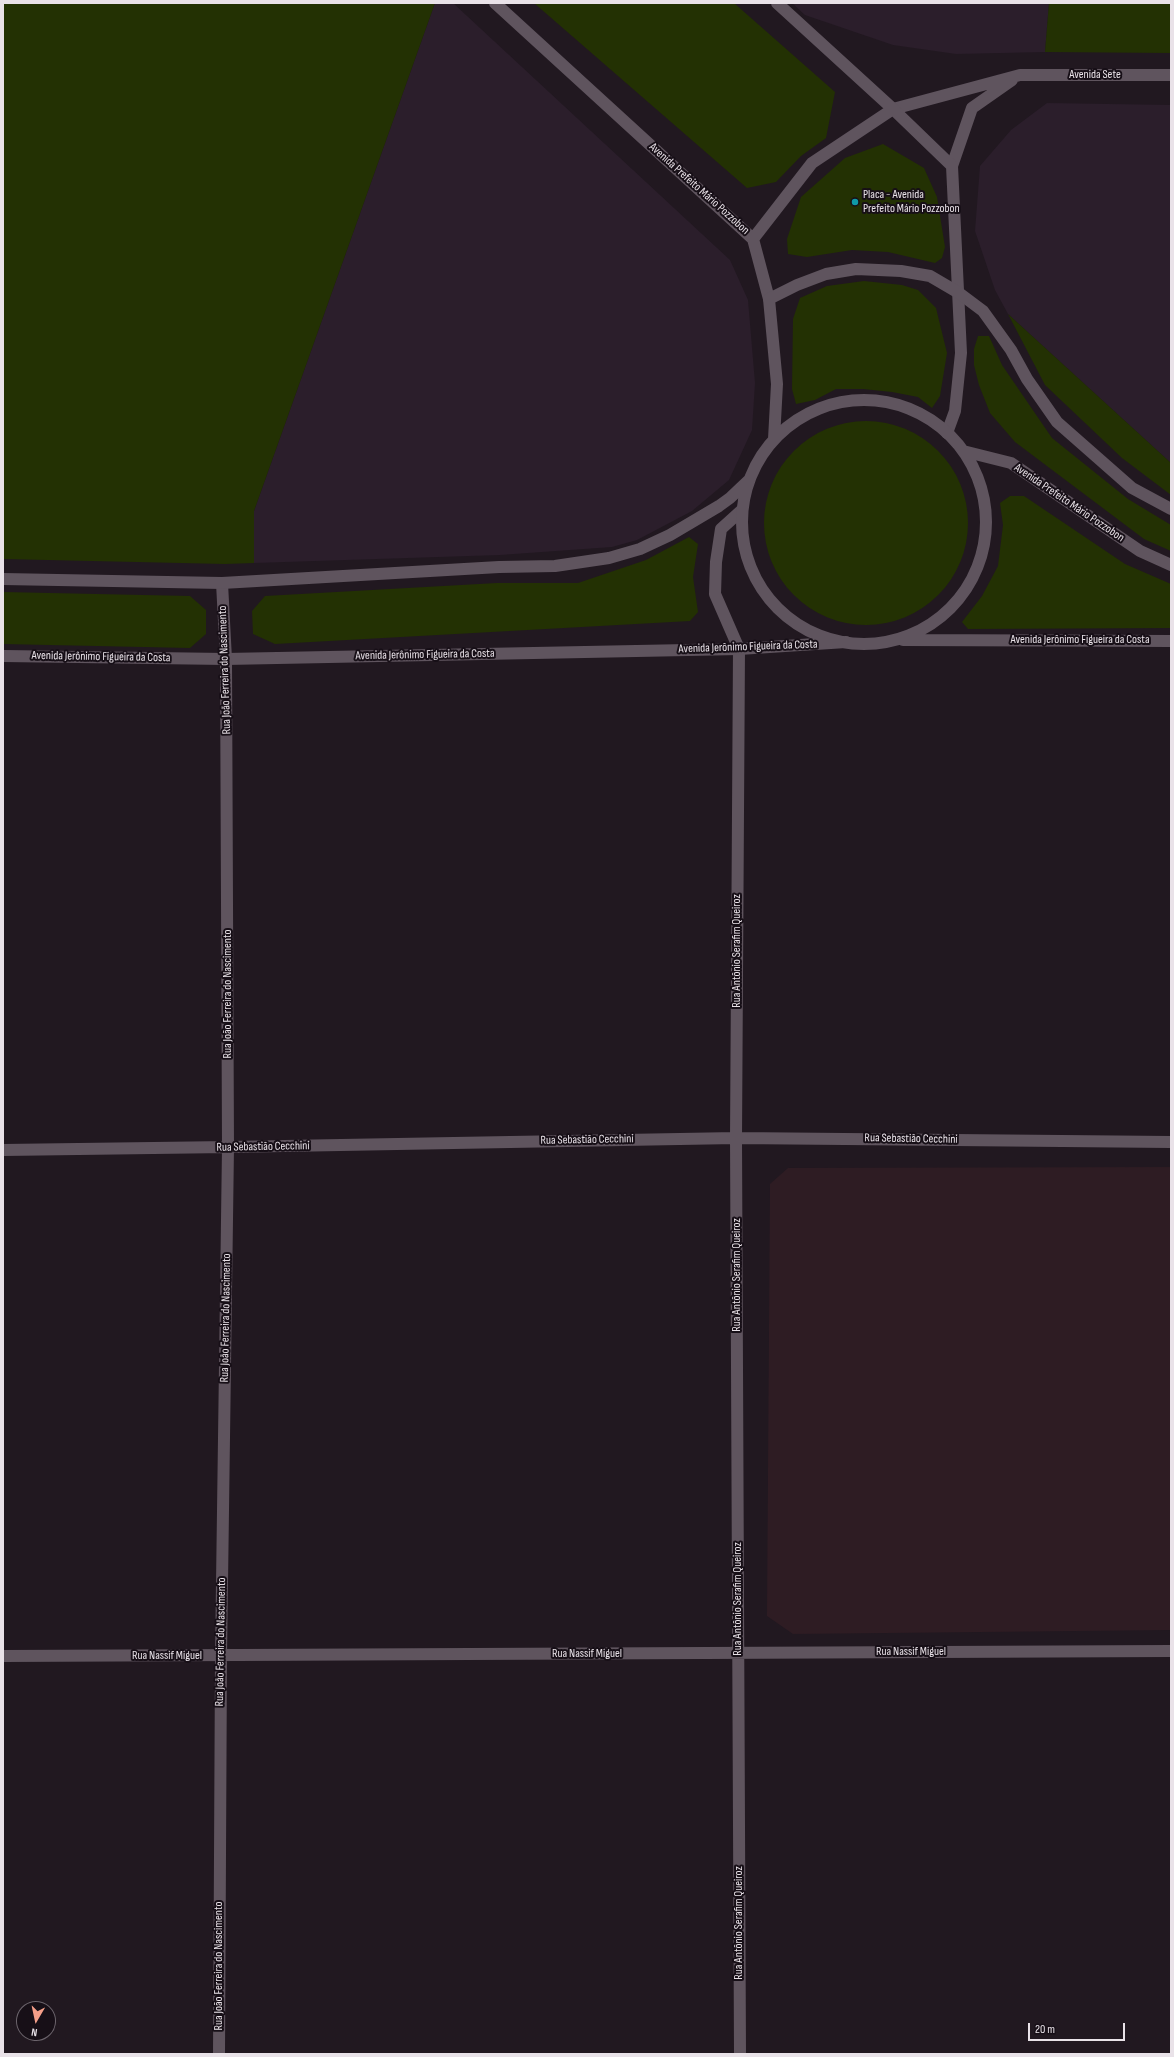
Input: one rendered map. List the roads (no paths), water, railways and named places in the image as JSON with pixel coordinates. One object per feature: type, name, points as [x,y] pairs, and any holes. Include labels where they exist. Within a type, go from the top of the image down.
[{"type":"street","name":"Avenida Prefeito Mário Pozzobon","points":[[495,3],[753,238],[768,299],[777,384],[774,439]]},
{"type":"street","points":[[777,3],[893,109],[952,166]]},
{"type":"street","name":"Avenida Sete","points":[[753,238],[812,163],[893,109],[1020,75],[1171,75]]},
{"type":"street","points":[[947,433],[955,411],[962,353],[952,166],[972,108],[1020,75]]},
{"type":"street","points":[[768,299],[797,285],[826,274],[856,269],[901,271],[930,276],[959,293],[984,312],[1011,350],[1027,379],[1057,422],[1132,488],[1171,509]]},
{"type":"street","points":[[859,400],[883,402],[907,408],[928,418],[947,433],[963,451],[975,472],[983,495],[986,519],[984,542],[978,565],[968,586],[954,604],[936,620],[916,632],[894,640],[870,643],[846,642],[823,636],[801,626],[782,612],[765,594],[753,574],[745,550],[741,527],[742,510],[749,480],[759,458],[774,439],[792,423],[812,411],[835,403],[859,400]]},
{"type":"street","name":"Avenida Prefeito Mário Pozzobon","points":[[963,451],[1011,463],[1140,551],[1171,565]]},
{"type":"street","points":[[3,579],[222,583],[499,566],[556,566],[608,558],[640,549],[670,535],[724,502],[749,480]]},
{"type":"street","name":"Rua Antônio Serafim Queiroz","points":[[740,2054],[736,1138],[739,648],[715,594],[716,562],[721,529],[742,510]]},
{"type":"street","name":"Rua João Ferreira do Nascimento","points":[[219,2054],[221,1656],[228,1147],[226,659],[222,583]]},
{"type":"street","name":"Avenida Jerônimo Figueira da Costa","points":[[894,640],[1171,641]]},
{"type":"street","name":"Avenida Jerônimo Figueira da Costa","points":[[3,656],[226,659],[739,648],[846,642]]},
{"type":"street","name":"Rua Sebastião Cecchini","points":[[3,1150],[736,1138],[1171,1142]]},
{"type":"street","name":"Rua Nassif Miguel","points":[[3,1656],[1171,1651]]},
{"type":"place","name":"Placa - Avenida Prefeito Mário Pozzobon","points":[[855,202]]}]
